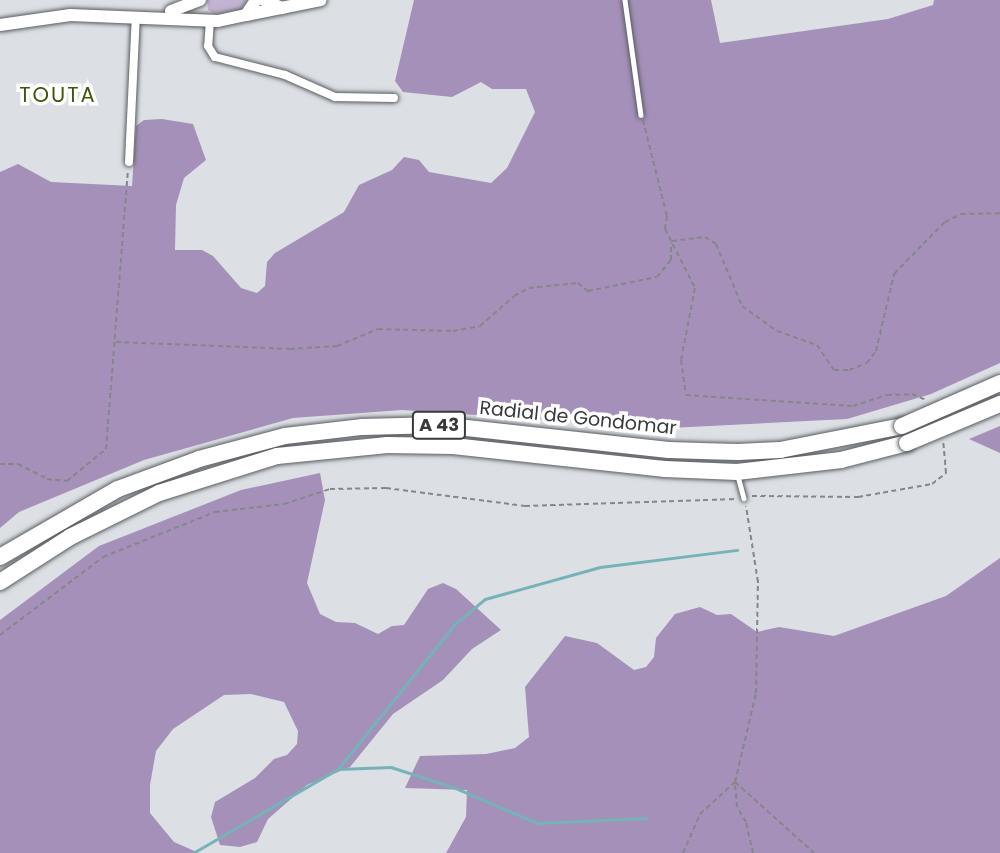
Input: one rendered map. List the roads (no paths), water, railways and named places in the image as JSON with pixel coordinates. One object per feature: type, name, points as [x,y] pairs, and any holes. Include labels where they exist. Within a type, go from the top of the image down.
[{"type":"highway","name":"Radial de Gondomar","points":[[0,557],[72,512],[131,484],[199,458],[285,436],[362,426],[439,425],[669,450],[780,450],[902,426],[1000,383]]},
{"type":"highway","name":"Radial de Gondomar","points":[[0,582],[70,537],[159,493],[210,474],[304,452],[387,445],[453,446],[665,469],[737,472],[841,460],[907,443],[1000,404]]},
{"type":"main road","points":[[136,16],[189,7],[200,0],[208,19]]},
{"type":"main road","points":[[246,15],[256,0]]},
{"type":"main road","points":[[264,0],[282,8]]},
{"type":"main road","points":[[0,25],[70,15],[208,19],[246,15],[321,0]]},
{"type":"street","points":[[129,162],[136,16]]},
{"type":"street","points":[[208,19],[208,46],[215,57],[285,75],[335,97],[394,98]]},
{"type":"lane","points":[[625,0],[641,115]]},
{"type":"lane","points":[[737,472],[744,498]]},
{"type":"waterway","points":[[193,853],[338,769],[454,625],[485,599],[600,567],[737,550]]},
{"type":"waterway","points":[[338,769],[391,767],[453,787],[538,823],[646,818]]},
{"type":"district","name":"TOUTA","points":[[58,95]]}]
